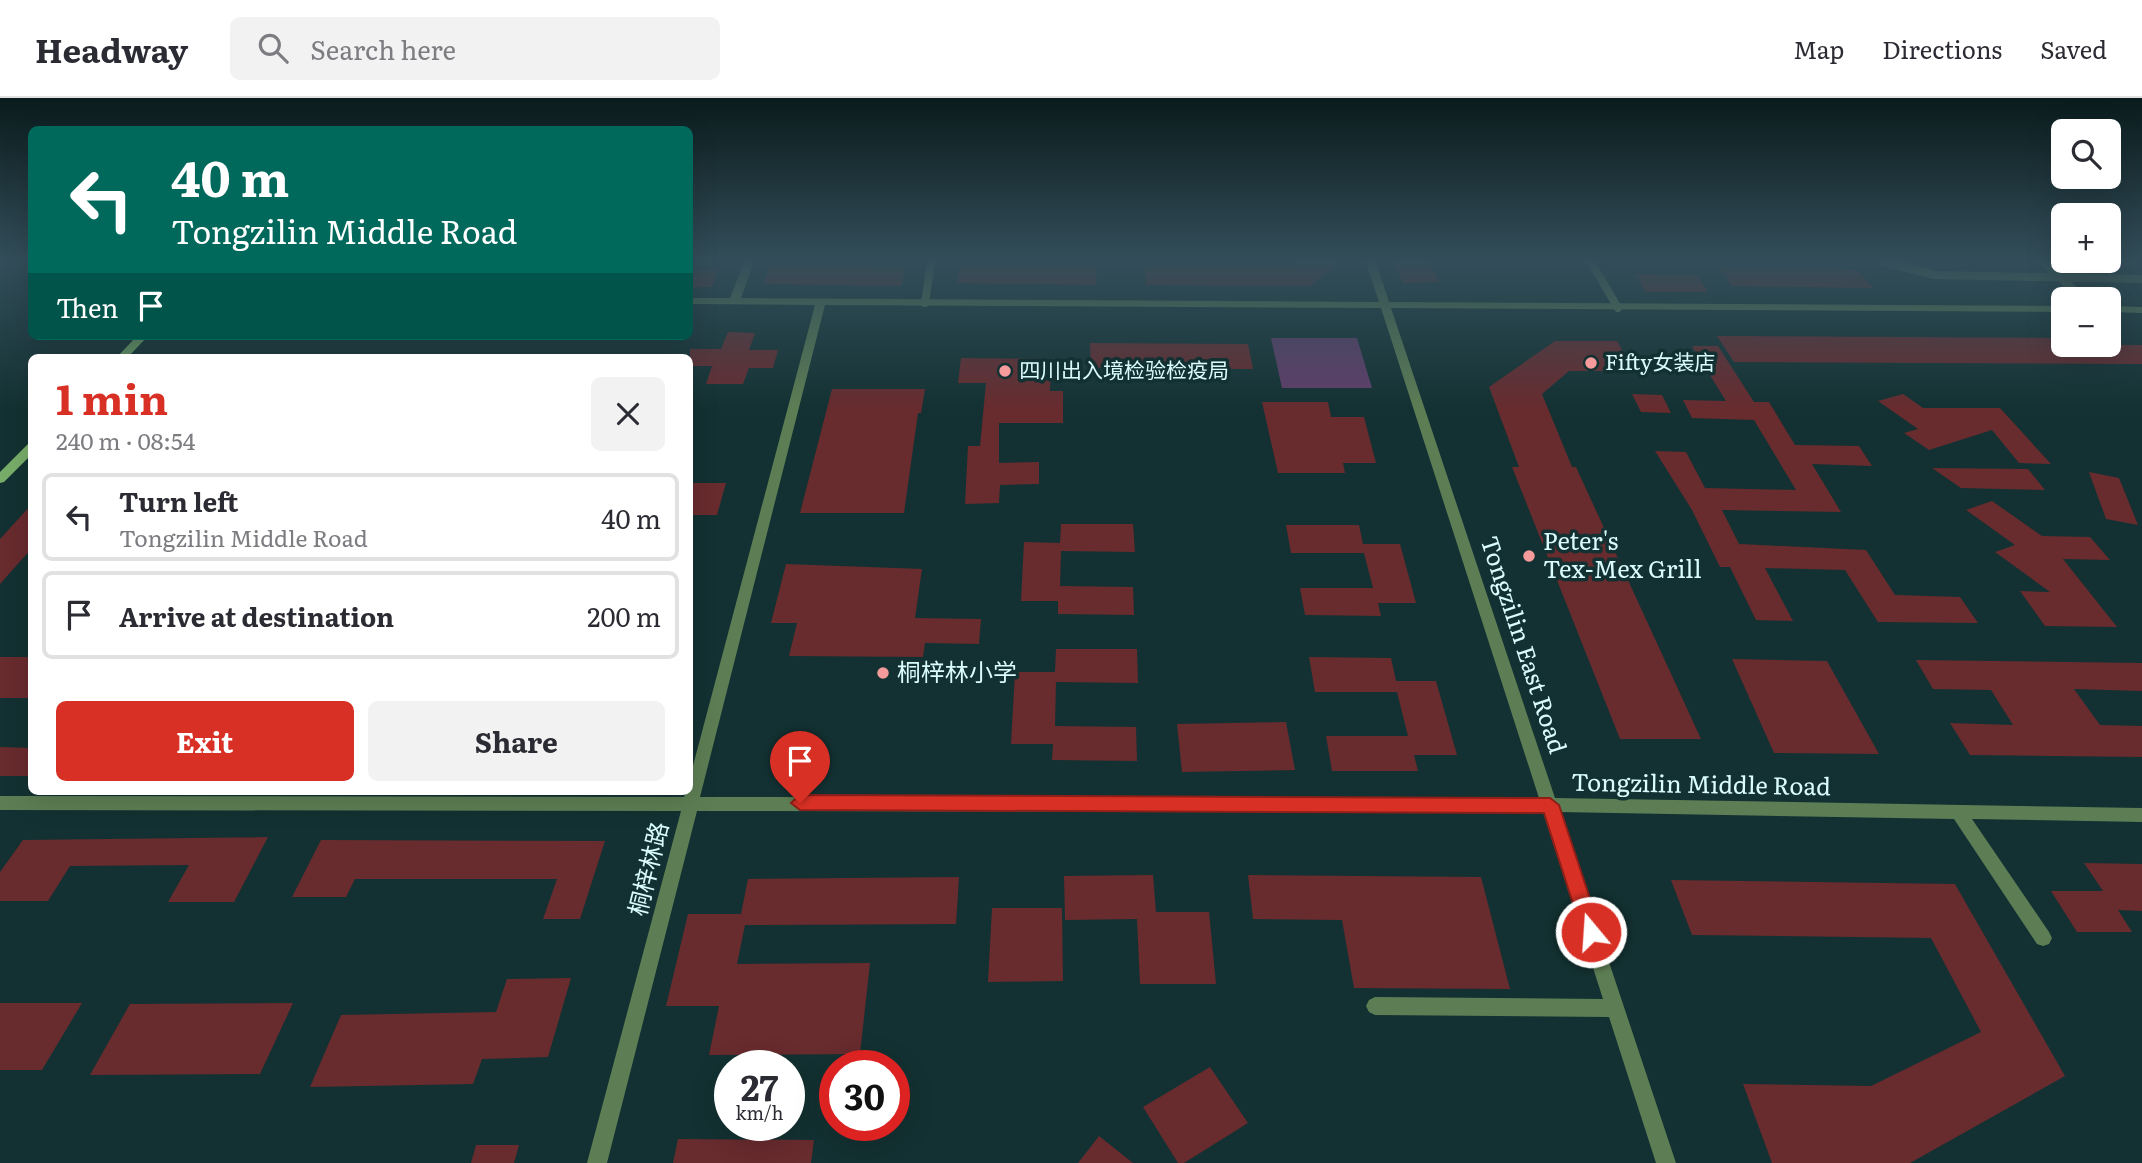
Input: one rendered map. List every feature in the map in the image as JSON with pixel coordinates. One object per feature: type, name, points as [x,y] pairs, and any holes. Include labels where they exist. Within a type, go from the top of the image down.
[{"type":"main road","points":[[125,354],[139,340]]},
{"type":"main road","points":[[0,479],[28,451]]},
{"type":"street","name":"桐梓林路","points":[[693,788],[818,312]]},
{"type":"street","name":"Tongzilin East Road","points":[[1388,312],[1666,1163]]},
{"type":"street","name":"桐梓林路","points":[[597,1163],[691,795]]},
{"type":"street","name":"Tongzilin Middle Road","points":[[0,803],[1550,805],[2142,816]]},
{"type":"street","points":[[1958,811],[2043,938]]},
{"type":"street","points":[[1375,1006],[1616,1008]]},
{"type":"shaded area","points":[[1271,338],[1357,338],[1372,388],[1282,388]]},
{"type":"building","points":[[728,332],[755,333],[749,350],[778,350],[773,368],[749,368],[743,384],[706,384],[712,366],[693,366],[690,349],[721,349]]},
{"type":"building","points":[[1717,336],[2051,338],[2051,357],[2121,357],[2121,345],[2142,345],[2142,364],[1734,362]]},
{"type":"building","points":[[1555,341],[1617,341],[1634,371],[1569,371],[1542,394],[1572,467],[1576,467],[1701,739],[1620,739],[1512,467],[1519,467],[1489,387]]},
{"type":"building","points":[[1090,343],[1248,344],[1253,369],[1091,368]]},
{"type":"building","points":[[1692,346],[1718,346],[1754,402],[1769,402],[1795,445],[1859,446],[1872,466],[1812,464],[1841,512],[1722,510],[1739,544],[1866,550],[1895,595],[1960,597],[1978,623],[1878,622],[1845,570],[1765,568],[1793,621],[1756,620],[1730,567],[1720,567],[1692,510],[1655,451],[1686,452],[1705,488],[1796,490],[1754,420],[1692,418],[1683,400],[1726,401]]},
{"type":"building","points":[[961,358],[1051,359],[1050,391],[1063,391],[1063,423],[999,423],[999,463],[1039,462],[1039,484],[1000,485],[999,503],[965,504],[968,446],[980,446],[986,383],[958,383]]},
{"type":"building","points":[[832,389],[925,389],[921,413],[918,413],[904,513],[800,513]]},
{"type":"building","points":[[1632,394],[1662,395],[1671,413],[1641,412]]},
{"type":"building","points":[[1903,394],[1923,408],[2000,408],[2051,464],[2019,463],[1992,430],[1929,450],[1904,433],[1918,429],[1878,401]]},
{"type":"building","points":[[1262,402],[1328,402],[1331,417],[1364,417],[1376,463],[1343,463],[1345,473],[1278,473]]},
{"type":"building","points":[[1932,468],[2028,469],[2045,490],[1961,488]]},
{"type":"building","points":[[2089,472],[2119,478],[2138,525],[2106,519]]},
{"type":"building","points":[[693,483],[726,483],[717,515],[693,515]]},
{"type":"building","points":[[1992,501],[2042,536],[2090,537],[2110,560],[2063,559],[2117,627],[2045,626],[2020,591],[2050,592],[1995,552],[2015,545],[1966,510]]},
{"type":"building","points":[[28,508],[28,552],[0,584],[0,539]]},
{"type":"building","points":[[1061,524],[1133,524],[1135,552],[1061,551],[1060,586],[1133,587],[1134,615],[1058,614],[1058,601],[1021,601],[1024,542],[1060,543]]},
{"type":"building","points":[[1286,525],[1359,525],[1363,544],[1400,544],[1416,603],[1378,603],[1381,616],[1305,615],[1300,588],[1373,588],[1364,553],[1291,553]]},
{"type":"building","points":[[786,564],[922,569],[915,618],[981,619],[979,644],[925,643],[923,657],[789,656],[797,623],[771,623]]},
{"type":"building","points":[[1056,649],[1137,649],[1138,683],[1056,682],[1055,726],[1136,727],[1137,761],[1052,760],[1053,744],[1011,744],[1015,672],[1055,672]]},
{"type":"building","points":[[0,657],[28,657],[28,698],[0,698]]},
{"type":"building","points":[[1309,657],[1391,658],[1396,681],[1436,681],[1457,755],[1414,755],[1418,771],[1332,771],[1326,736],[1408,736],[1397,692],[1315,692]]},
{"type":"building","points":[[1732,659],[1827,661],[1879,754],[1774,753]]},
{"type":"building","points":[[1916,660],[2142,663],[2142,691],[2074,689],[2100,725],[2142,726],[2142,757],[1970,755],[1950,723],[2013,725],[1991,690],[1933,689]]},
{"type":"building","points":[[1286,722],[1295,770],[1182,772],[1177,724]]},
{"type":"building","points":[[0,747],[28,748],[28,776],[0,776]]},
{"type":"building","points":[[268,837],[234,902],[168,902],[189,865],[70,866],[48,901],[0,901],[0,872],[23,840]]},
{"type":"building","points":[[321,840],[605,841],[580,919],[543,919],[557,879],[355,879],[346,897],[292,897]]},
{"type":"building","points":[[2084,863],[2142,864],[2142,911],[2118,910],[2132,932],[2077,932],[2051,891],[2103,891]]},
{"type":"building","points":[[1153,875],[1156,912],[1209,912],[1216,984],[1140,984],[1137,919],[1065,920],[1064,876]]},
{"type":"building","points":[[1248,875],[1481,877],[1510,989],[1354,988],[1342,920],[1253,919]]},
{"type":"building","points":[[959,877],[956,924],[745,925],[737,964],[870,963],[860,1050],[819,1050],[819,1054],[805,1054],[805,1050],[714,1050],[714,1055],[709,1055],[719,1006],[666,1006],[688,914],[741,914],[748,879]]},
{"type":"building","points":[[1671,880],[1955,884],[2065,1076],[1910,1163],[1772,1163],[1743,1084],[1871,1086],[1981,1032],[1931,938],[1692,935]]},
{"type":"building","points":[[992,908],[1062,908],[1063,981],[988,982]]},
{"type":"building","points":[[571,978],[548,1057],[482,1059],[473,1084],[310,1087],[341,1015],[496,1012],[507,979]]},
{"type":"building","points":[[0,1003],[82,1003],[42,1070],[0,1070]]},
{"type":"building","points":[[293,1003],[260,1074],[90,1075],[130,1004]]},
{"type":"building","points":[[1210,1067],[1248,1123],[1184,1163],[1178,1163],[1143,1107]]},
{"type":"building","points":[[1099,1136],[1133,1163],[1078,1163]]},
{"type":"building","points":[[678,1139],[814,1140],[811,1163],[673,1163]]},
{"type":"building","points":[[476,1145],[519,1145],[514,1163],[471,1163]]},
{"type":"place","name":"Fifty女装店","points":[[1591,363]]},
{"type":"place","name":"四川出入境检验检疫局","points":[[1005,371]]},
{"type":"place","name":"Peter's Tex-Mex Grill","points":[[1529,556]]},
{"type":"place","name":"桐梓林小学","points":[[883,673]]},
{"type":"route","points":[[800,803],[1550,805],[1591,932]]}]
